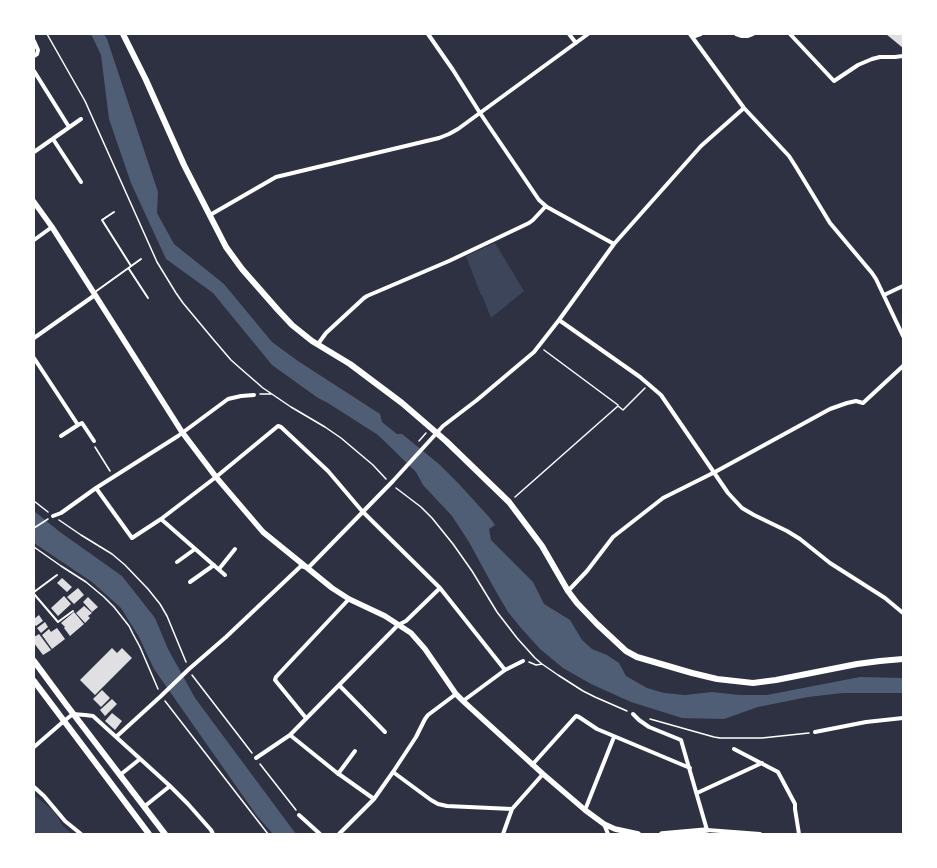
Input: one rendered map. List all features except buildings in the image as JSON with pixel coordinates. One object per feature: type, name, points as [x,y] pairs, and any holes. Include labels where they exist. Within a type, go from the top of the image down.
[{"type":"main road","points":[[123,34],[146,80],[184,165],[226,247],[242,269],[292,325],[318,344],[350,364],[402,402],[435,435],[446,441],[509,502],[542,546],[568,591],[577,603],[626,651],[637,657],[668,667],[717,679],[753,683],[857,664],[903,659]]},
{"type":"main road","points":[[34,661],[166,834]]},
{"type":"main road","points":[[34,681],[149,834]]},
{"type":"street","points":[[428,34],[539,200],[546,206],[614,244]]},
{"type":"street","points":[[569,34],[576,43]]},
{"type":"street","points":[[210,214],[276,177],[439,138],[449,134],[588,34]]},
{"type":"street","points":[[701,34],[692,36],[744,108],[789,156],[830,223],[872,273],[903,336]]},
{"type":"street","points":[[736,34],[748,36],[753,34]]},
{"type":"street","points":[[790,34],[834,81],[858,65],[872,59],[880,57],[903,56]]},
{"type":"street","points":[[34,41],[38,50],[37,54],[34,56]]},
{"type":"street","points":[[34,71],[70,127]]},
{"type":"street","points":[[308,568],[443,426],[534,352],[614,244],[701,146],[744,108]]},
{"type":"street","points":[[34,152],[81,119]]},
{"type":"street","points":[[53,139],[81,182]]},
{"type":"street","points":[[34,202],[52,227],[182,432],[216,477],[264,532],[332,588],[349,599],[385,616],[410,633],[425,649],[456,694],[543,774],[585,810],[604,824],[615,829],[638,834]]},
{"type":"street","points":[[318,344],[326,333],[368,296],[529,223],[546,206]]},
{"type":"street","points":[[34,240],[52,227]]},
{"type":"street","points":[[884,295],[903,286]]},
{"type":"street","points":[[34,338],[94,294]]},
{"type":"street","points":[[559,320],[640,377],[661,395],[728,493],[742,508],[800,539],[830,563],[885,598],[903,613]]},
{"type":"street","points":[[34,358],[78,425]]},
{"type":"street","points":[[568,591],[617,533],[663,498],[830,409],[856,401],[863,403],[903,366]]},
{"type":"street","points":[[52,517],[61,513],[96,488],[178,436],[228,399],[254,394]]},
{"type":"street","points":[[61,436],[82,423],[93,442]]},
{"type":"street","points":[[96,488],[132,538],[216,477],[278,426],[281,427],[328,471],[362,511],[440,588],[506,670]]},
{"type":"street","points":[[160,519],[225,575]]},
{"type":"street","points":[[177,562],[195,549]]},
{"type":"street","points":[[218,569],[235,549]]},
{"type":"street","points":[[190,582],[214,565]]},
{"type":"street","points":[[116,737],[226,637],[301,566],[308,568]]},
{"type":"street","points":[[256,758],[290,735],[398,625],[406,621],[440,588]]},
{"type":"street","points":[[306,718],[275,680],[276,677],[349,599]]},
{"type":"street","points":[[463,701],[506,670],[523,661]]},
{"type":"street","points":[[339,685],[384,732]]},
{"type":"street","points":[[339,834],[374,799],[416,737],[428,715],[456,694]]},
{"type":"street","points":[[34,747],[64,720],[73,714],[93,716],[170,786],[188,804],[213,834]]},
{"type":"street","points":[[633,714],[649,727],[682,740],[698,793],[704,831]]},
{"type":"street","points":[[532,764],[576,716],[597,729],[614,737],[690,768]]},
{"type":"street","points":[[815,732],[866,722],[903,718]]},
{"type":"street","points":[[290,735],[338,774],[374,799]]},
{"type":"street","points":[[585,810],[614,737]]},
{"type":"street","points":[[734,749],[778,772],[795,804],[799,834]]},
{"type":"street","points":[[338,774],[355,751]]},
{"type":"street","points":[[120,775],[140,759]]},
{"type":"street","points":[[698,793],[762,763]]},
{"type":"street","points":[[393,772],[438,804],[447,806],[512,809]]},
{"type":"street","points":[[503,834],[512,809],[543,774]]},
{"type":"street","points":[[145,806],[170,786]]},
{"type":"street","points":[[34,787],[44,796],[65,821],[81,834]]},
{"type":"street","points":[[299,815],[320,834]]},
{"type":"street","points":[[604,824],[608,834]]},
{"type":"street","points":[[662,834],[704,831],[760,834]]},
{"type":"lane","points":[[114,212],[102,220],[148,298]]},
{"type":"lane","points":[[94,294],[141,259]]},
{"type":"lane","points":[[57,575],[34,593],[58,622],[73,611]]},
{"type":"path","points":[[47,34],[76,86],[157,262],[176,293],[196,320],[231,360],[263,388],[341,438],[421,507],[453,544],[497,612],[535,658],[558,676],[583,691],[619,708],[633,714],[695,731],[714,738],[762,738],[815,732]]},
{"type":"path","points":[[539,346],[623,410],[649,384]]},
{"type":"path","points":[[254,394],[272,394]]},
{"type":"path","points":[[509,502],[618,406]]},
{"type":"path","points":[[93,442],[113,477]]},
{"type":"path","points":[[34,501],[52,517],[112,554],[126,565],[148,589],[167,616],[187,671],[299,815]]},
{"type":"path","points":[[34,528],[52,517]]},
{"type":"path","points":[[34,547],[86,582],[114,607],[129,626],[140,647],[161,696],[268,834]]},
{"type":"shaded area","points":[[91,34],[104,34],[107,39],[158,192],[157,213],[174,244],[224,284],[272,342],[298,361],[380,414],[382,422],[397,434],[402,434],[439,464],[459,484],[495,525],[489,529],[491,540],[533,582],[544,604],[570,620],[582,640],[592,649],[607,655],[619,663],[626,676],[647,688],[664,693],[685,695],[712,692],[739,695],[767,695],[860,677],[903,678],[903,693],[843,693],[808,697],[758,707],[724,719],[682,718],[631,702],[591,684],[563,668],[540,649],[508,612],[469,542],[452,516],[423,485],[416,472],[378,435],[318,398],[272,365],[213,293],[166,259],[131,183],[109,119],[101,55]]},
{"type":"shaded area","points":[[495,243],[524,291],[491,318],[466,256]]},
{"type":"shaded area","points":[[34,511],[60,532],[122,576],[155,618],[168,649],[195,698],[296,834],[273,834],[257,816],[154,669],[139,637],[121,608],[92,582],[34,543]]},
{"type":"shaded area","points":[[34,795],[54,811],[63,826],[72,834],[34,834]]}]
